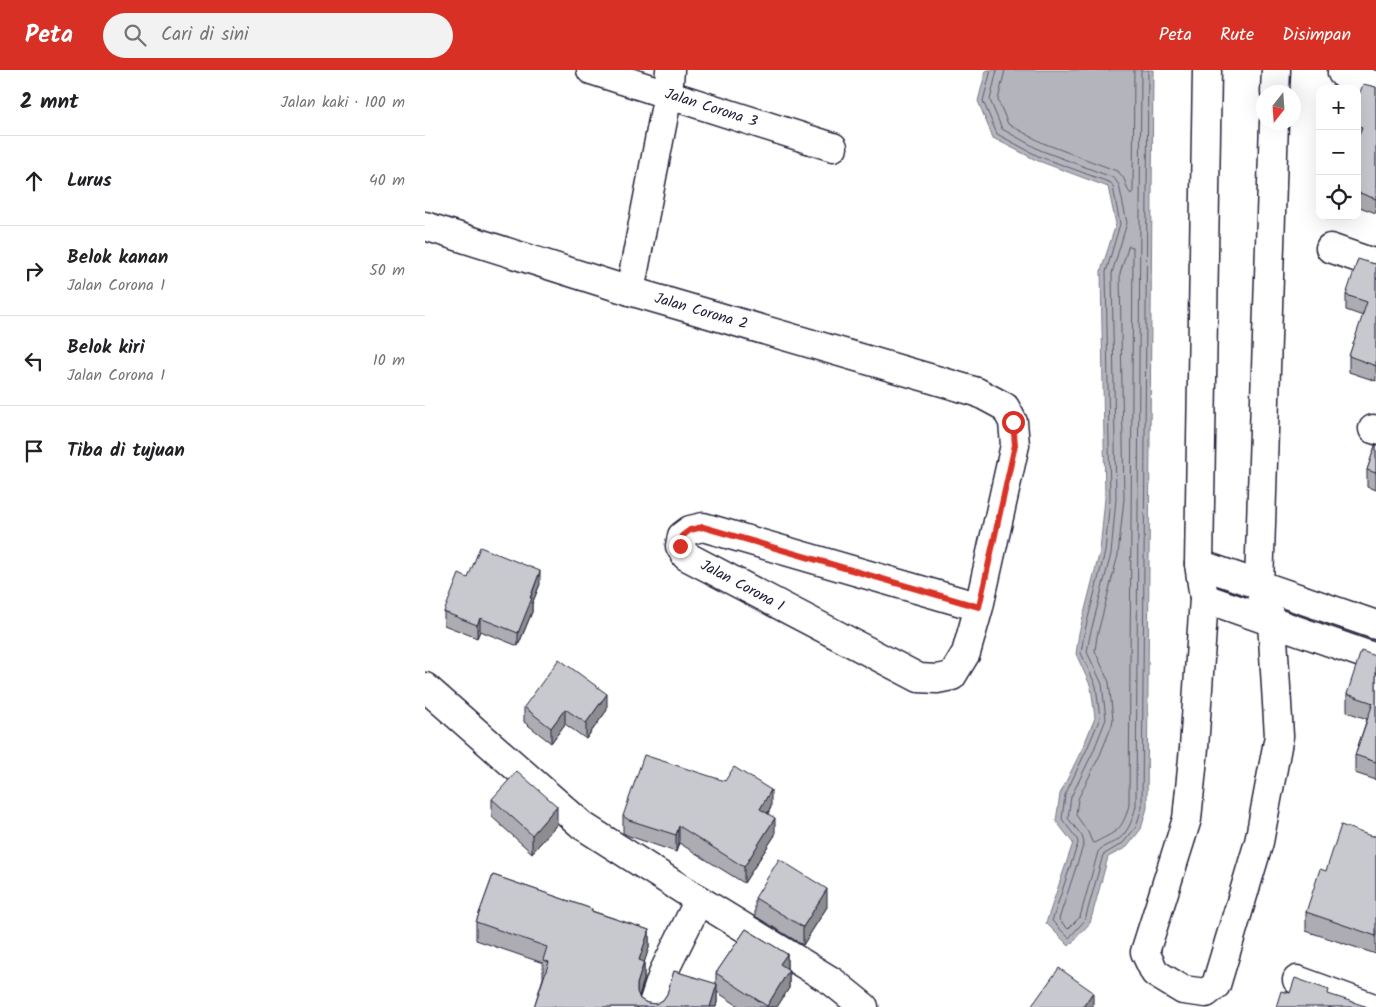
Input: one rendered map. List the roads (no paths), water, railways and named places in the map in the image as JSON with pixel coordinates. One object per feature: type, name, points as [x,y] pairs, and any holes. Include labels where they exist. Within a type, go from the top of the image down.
[{"type":"street","name":"Jalan Corona 3","points":[[591,70],[669,82],[833,147]]},
{"type":"street","points":[[1207,70],[1199,564],[1204,598],[1195,738],[1187,819],[1145,952],[1155,973],[1183,990],[1206,992],[1216,985],[1259,842],[1279,736],[1272,622],[1259,585],[1274,130]]},
{"type":"street","points":[[1275,85],[1276,70]]},
{"type":"street","points":[[1342,73],[1376,86]]},
{"type":"street","points":[[630,291],[669,82]]},
{"type":"street","name":"Jalan Corona 2","points":[[425,226],[630,291],[977,392],[1005,408],[1013,422],[1015,445],[979,607]]},
{"type":"street","points":[[1330,248],[1376,264]]},
{"type":"street","name":"Jalan Corona 1","points":[[703,527],[979,607],[966,653],[952,676],[937,679],[919,678],[686,556],[680,546],[682,536],[690,530],[703,527]]},
{"type":"street","points":[[1199,564],[1376,625]]},
{"type":"street","points":[[1204,598],[1376,658]]},
{"type":"street","points":[[425,687],[583,826],[833,982],[865,1007]]},
{"type":"street","points":[[652,1007],[663,971],[699,900]]},
{"type":"street","points":[[1297,980],[1371,1007]]},
{"type":"water","points":[[986,70],[1153,70],[1147,808],[1141,829],[1127,847],[1108,857],[1090,923],[1069,946],[1046,923],[1073,843],[1056,821],[1060,794],[1095,718],[1091,687],[1076,654],[1079,633],[1100,551],[1105,498],[1101,271],[1116,224],[1108,187],[1036,160],[993,138],[978,101]]}]
